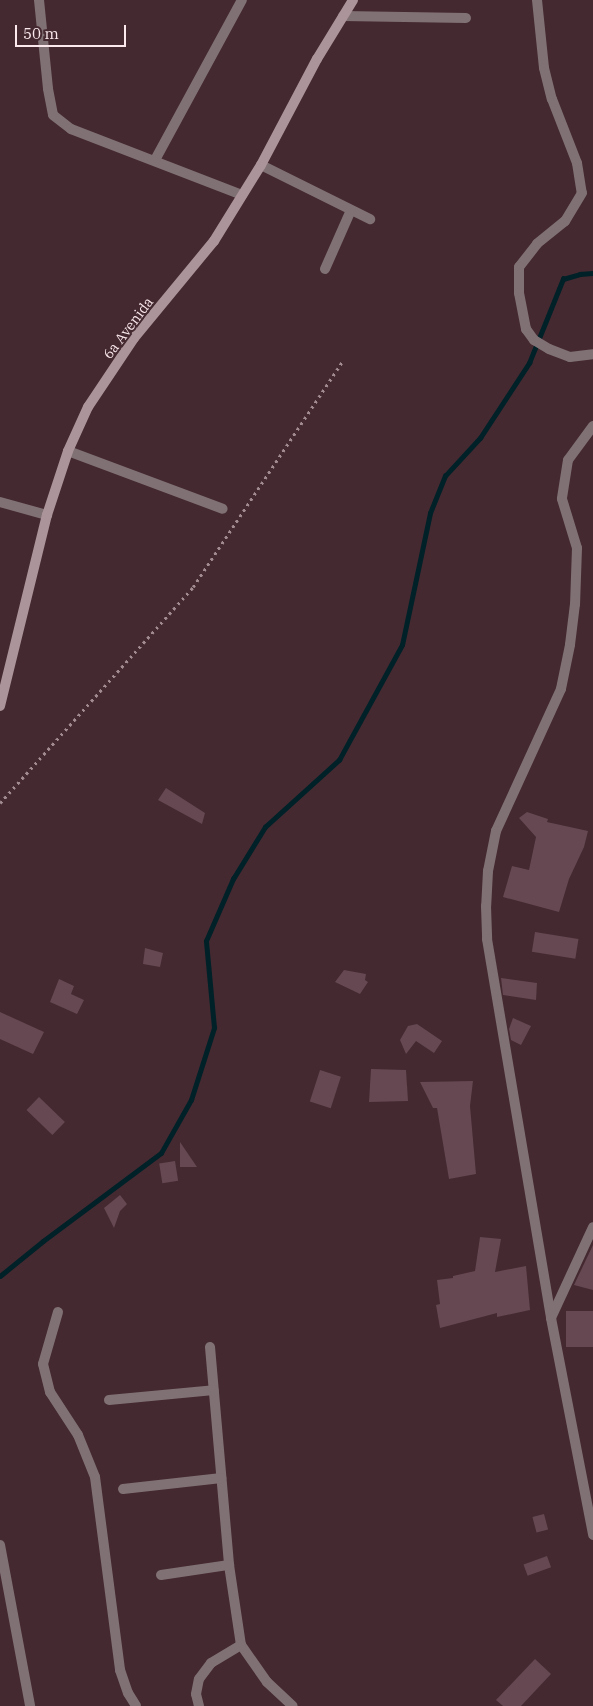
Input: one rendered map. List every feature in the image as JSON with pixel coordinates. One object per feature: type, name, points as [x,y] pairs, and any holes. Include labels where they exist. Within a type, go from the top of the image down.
[{"type":"street","points":[[40,0],[48,89],[53,116],[71,129],[242,195]]},
{"type":"street","points":[[155,160],[242,0]]},
{"type":"street","name":"6a Avenida","points":[[0,706],[47,515],[68,451],[88,407],[134,338],[214,242],[261,165],[317,58],[353,0]]},
{"type":"street","points":[[537,0],[544,68],[555,108],[578,163],[582,193],[565,221],[537,244],[519,266],[519,293],[526,329],[534,340],[549,349],[570,357],[593,354]]},
{"type":"street","points":[[343,16],[466,18]]},
{"type":"street","points":[[261,165],[370,219]]},
{"type":"street","points":[[325,269],[351,210]]},
{"type":"street","points":[[593,426],[568,460],[562,499],[577,548],[575,604],[561,689],[522,771],[496,832],[488,871],[486,906],[487,939],[551,1318],[593,1535]]},
{"type":"street","points":[[68,451],[223,509]]},
{"type":"street","points":[[0,502],[47,515]]},
{"type":"street","points":[[551,1318],[593,1227]]},
{"type":"street","points":[[58,1312],[43,1364],[50,1392],[78,1435],[95,1477],[120,1670],[128,1693],[136,1706]]},
{"type":"street","points":[[210,1347],[229,1566],[241,1645],[267,1682],[293,1706]]},
{"type":"street","points":[[109,1400],[214,1390]]},
{"type":"street","points":[[123,1489],[221,1478]]},
{"type":"street","points":[[0,1545],[1,1566],[30,1706]]},
{"type":"street","points":[[162,1575],[229,1566]]},
{"type":"street","points":[[199,1706],[196,1694],[199,1679],[211,1663],[241,1645]]},
{"type":"path","points":[[0,803],[193,588],[343,360]]},
{"type":"building","points":[[166,788],[205,813],[202,824],[158,800]]},
{"type":"building","points":[[527,812],[548,819],[547,822],[588,831],[584,847],[569,879],[559,912],[503,897],[512,866],[529,870],[536,837],[519,818]]},
{"type":"building","points":[[535,932],[578,939],[575,959],[532,952]]},
{"type":"building","points":[[145,948],[163,953],[160,967],[143,964]]},
{"type":"building","points":[[344,970],[366,974],[365,980],[368,982],[360,994],[335,982]]},
{"type":"building","points":[[501,978],[537,983],[536,1000],[503,995]]},
{"type":"building","points":[[59,979],[74,986],[71,994],[84,1000],[77,1014],[50,1002]]},
{"type":"building","points":[[0,1012],[44,1032],[33,1054],[0,1039]]},
{"type":"building","points":[[513,1018],[531,1026],[521,1045],[511,1040],[509,1029]]},
{"type":"building","points":[[417,1024],[442,1041],[434,1053],[416,1041],[406,1054],[400,1040],[408,1026]]},
{"type":"building","points":[[371,1069],[406,1070],[408,1101],[369,1102]]},
{"type":"building","points":[[320,1070],[341,1077],[331,1108],[310,1101]]},
{"type":"building","points":[[473,1081],[470,1106],[476,1174],[449,1179],[437,1108],[433,1108],[420,1082]]},
{"type":"building","points":[[39,1097],[65,1122],[52,1135],[26,1110]]},
{"type":"building","points":[[180,1142],[197,1167],[180,1167]]},
{"type":"building","points":[[175,1161],[178,1181],[162,1183],[159,1164]]},
{"type":"building","points":[[120,1195],[127,1204],[120,1211],[114,1228],[104,1208]]},
{"type":"building","points":[[480,1237],[501,1239],[495,1272],[526,1266],[530,1310],[497,1317],[497,1313],[440,1328],[436,1305],[440,1304],[437,1280],[453,1278],[453,1276],[475,1271]]},
{"type":"building","points":[[593,1245],[593,1290],[574,1285]]},
{"type":"building","points":[[566,1311],[593,1311],[593,1347],[566,1347]]},
{"type":"building","points":[[544,1514],[548,1529],[537,1533],[532,1517]]},
{"type":"building","points":[[547,1556],[551,1567],[528,1576],[524,1565]]},
{"type":"building","points":[[535,1659],[551,1674],[521,1706],[503,1706],[496,1700]]},
{"type":"waterway","points":[[0,1276],[43,1241],[161,1153],[191,1100],[214,1028],[206,941],[233,879],[265,827],[339,760],[402,645],[430,513],[445,476],[480,438],[529,363],[563,279],[580,274],[593,273]]}]
